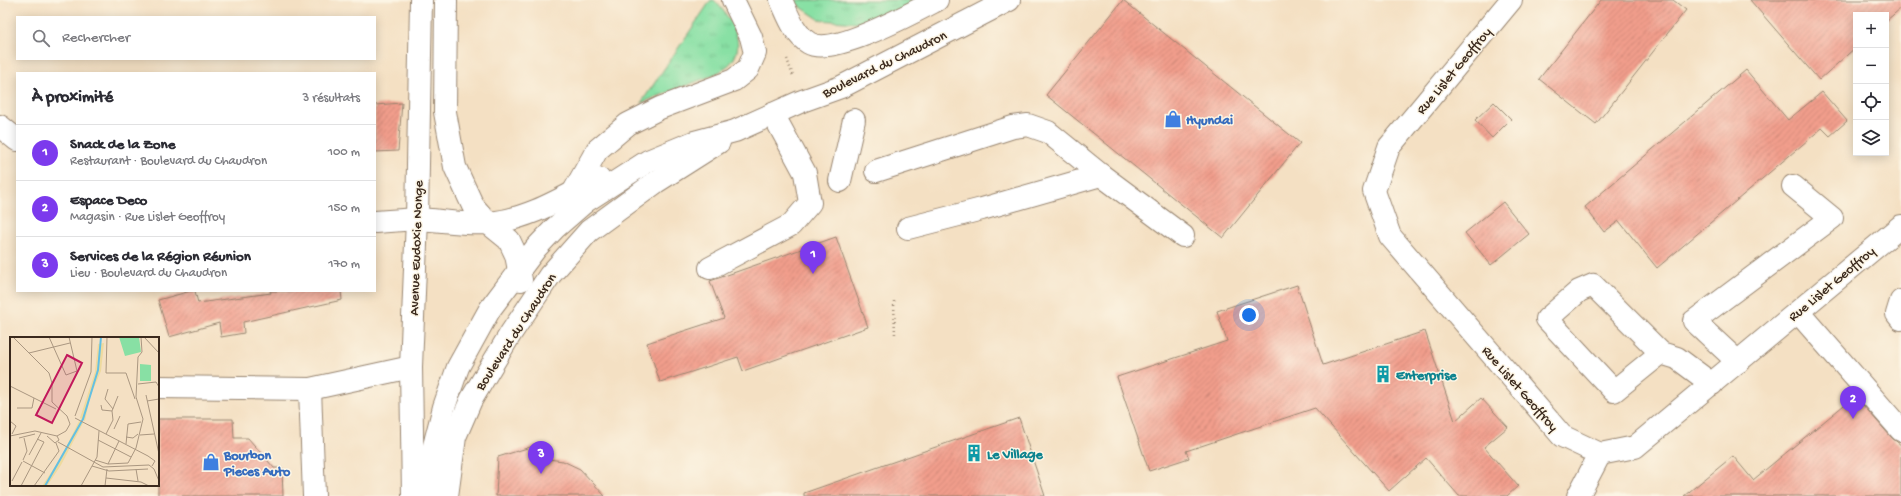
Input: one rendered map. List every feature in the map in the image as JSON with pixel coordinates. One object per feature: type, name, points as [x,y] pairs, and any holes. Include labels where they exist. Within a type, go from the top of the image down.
[{"type":"main road","name":"Avenue Eudoxie Nonge","points":[[413,496],[411,367],[417,219],[420,0]]},
{"type":"main road","points":[[446,0],[446,112],[455,167],[473,206],[488,223],[509,240],[516,255],[520,271],[522,296],[511,333]]},
{"type":"main road","points":[[574,191],[597,150],[628,124],[660,108],[734,80],[748,69],[755,52],[751,37],[733,0]]},
{"type":"main road","points":[[780,0],[796,31],[810,44],[827,45],[847,42],[938,0]]},
{"type":"main road","name":"Boulevard du Chaudron","points":[[427,496],[434,446],[444,407],[458,367],[490,310],[536,248],[555,228],[586,201],[648,161],[694,142],[735,131],[841,87],[1009,0]]},
{"type":"main road","name":"Rue Lislet Geoffroy","points":[[1511,0],[1389,147],[1374,191],[1390,236],[1562,436],[1600,454],[1635,447],[1901,226]]},
{"type":"main road","points":[[710,268],[791,225],[810,203],[805,173],[773,114]]},
{"type":"main road","points":[[840,181],[854,120]]},
{"type":"main road","points":[[876,171],[1013,127],[1028,125],[1038,127],[1048,132],[1100,175],[1183,236]]},
{"type":"main road","points":[[0,126],[16,139]]},
{"type":"main road","name":"Boulevard du Chaudron","points":[[447,496],[455,437],[471,400],[511,333],[550,276],[589,231],[656,182],[704,153],[735,131]]},
{"type":"main road","points":[[376,222],[417,219],[488,223],[520,216],[550,204],[612,173],[648,161]]},
{"type":"main road","points":[[908,228],[982,209],[1100,175]]},
{"type":"main road","points":[[1738,362],[1694,321],[1832,218],[1793,186]]},
{"type":"main road","points":[[1661,353],[1614,391],[1547,319],[1579,291],[1593,285],[1661,353],[1677,358],[1712,384]]},
{"type":"main road","points":[[1901,301],[1897,314],[1901,319]]},
{"type":"main road","points":[[1798,312],[1901,430]]},
{"type":"main road","points":[[159,387],[310,389],[411,367]]},
{"type":"main road","points":[[310,389],[314,496]]},
{"type":"main road","points":[[1578,496],[1600,454]]},
{"type":"path","points":[[894,301],[895,336]]},
{"type":"green space","points":[[711,0],[714,0],[721,8],[733,27],[737,37],[738,46],[735,56],[729,64],[710,77],[641,103]]},
{"type":"green space","points":[[794,0],[921,0],[897,14],[856,23],[820,20],[795,3]]},
{"type":"building","name":"Hyundai","points":[[1123,0],[1300,143],[1223,238],[1046,95]]},
{"type":"building","points":[[1601,0],[1673,0],[1686,10],[1596,124],[1539,79]]},
{"type":"building","points":[[1750,0],[1901,0],[1901,8],[1889,18],[1889,12],[1853,12],[1853,50],[1819,80]]},
{"type":"building","points":[[1746,70],[1788,120],[1822,92],[1847,121],[1830,136],[1822,128],[1657,268],[1619,221],[1604,232],[1585,207]]},
{"type":"building","points":[[1494,102],[1511,119],[1492,138],[1475,120]]},
{"type":"building","points":[[402,103],[398,151],[376,152],[376,105]]},
{"type":"building","points":[[1503,202],[1529,234],[1491,265],[1465,233]]},
{"type":"building","points":[[836,237],[868,327],[743,371],[738,357],[660,382],[647,343],[724,318],[710,281]]},
{"type":"building","points":[[1297,285],[1323,365],[1425,331],[1455,421],[1481,398],[1508,427],[1484,447],[1518,486],[1507,496],[1459,496],[1426,458],[1389,491],[1315,408],[1186,451],[1189,458],[1149,471],[1117,377],[1227,341],[1217,311]]},
{"type":"building","points":[[187,292],[195,292],[198,303],[270,292],[341,292],[342,300],[243,322],[244,333],[221,337],[219,323],[169,337],[158,300]]},
{"type":"building","points":[[1855,396],[1892,438],[1901,445],[1901,496],[1684,496],[1733,456],[1753,480]]},
{"type":"building","name":"Le Village","points":[[1019,418],[1045,496],[804,496],[804,493]]},
{"type":"building","name":"Bourbon Pieces Auto","points":[[159,419],[233,419],[234,438],[248,438],[274,468],[282,468],[283,496],[158,496]]},
{"type":"building","points":[[537,445],[541,458],[563,461],[580,469],[605,496],[496,496],[498,457]]},
{"type":"place","name":"Hyundai","points":[[1173,119]]},
{"type":"place","name":"Snack de la Zone","points":[[813,274]]},
{"type":"place","name":"Enterprise","points":[[1383,374]]},
{"type":"place","name":"Espace Deco","points":[[1853,419]]},
{"type":"place","name":"Le Village","points":[[974,453]]},
{"type":"place","name":"Bourbon Pieces Auto","points":[[211,462]]},
{"type":"place","name":"Services de la Région Réunion","points":[[541,474]]}]
